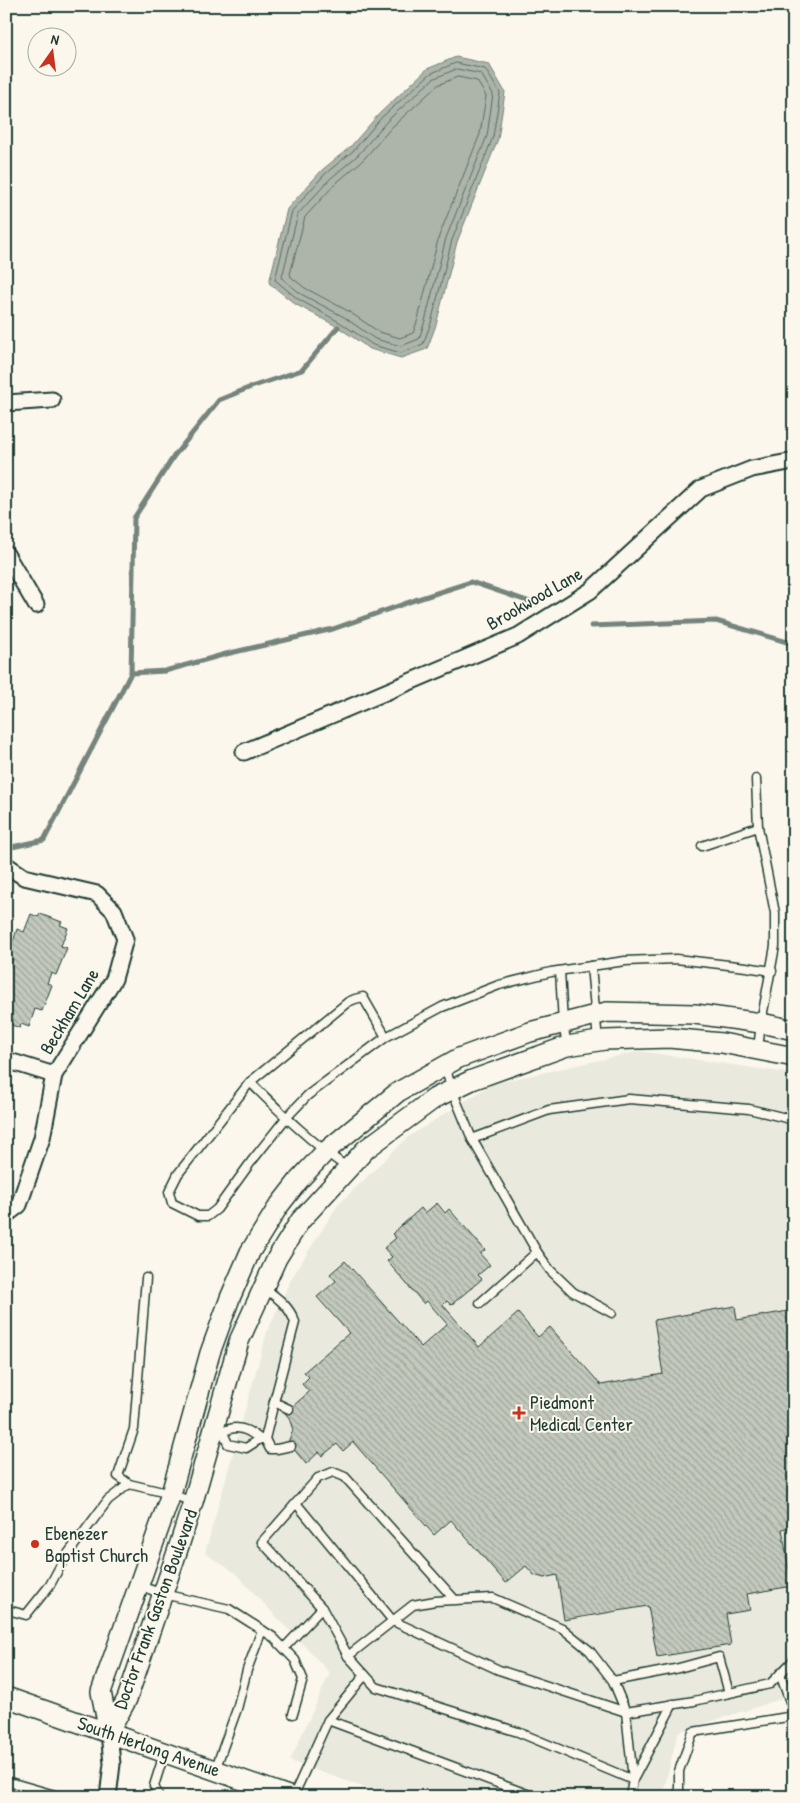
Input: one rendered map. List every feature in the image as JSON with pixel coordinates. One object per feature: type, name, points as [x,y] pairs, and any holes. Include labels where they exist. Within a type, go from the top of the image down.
[{"type":"street","points":[[6,403],[52,400]]},
{"type":"street","name":"Brookwood Lane","points":[[244,752],[518,636],[590,591],[701,489],[752,469],[794,461]]},
{"type":"street","points":[[6,554],[36,604]]},
{"type":"street","name":"Beckham Lane","points":[[6,865],[24,877],[97,894],[114,911],[125,939],[114,979],[54,1075],[42,1138],[19,1205],[6,1215]]},
{"type":"street","name":"Doctor Frank Gaston Boulevard","points":[[109,1732],[101,1692],[171,1494],[210,1353],[230,1298],[250,1252],[278,1207],[299,1180],[325,1152],[398,1092],[459,1058],[530,1032],[564,1023],[607,1012],[685,1014],[761,1023],[794,1030]]},
{"type":"street","name":"Doctor Frank Gaston Boulevard","points":[[109,1732],[127,1699],[218,1432],[239,1341],[277,1258],[300,1221],[348,1168],[373,1144],[435,1098],[511,1065],[567,1046],[631,1038],[669,1038],[722,1043],[794,1057]]},
{"type":"street","name":"Beckham Lane","points":[[6,1060],[54,1075]]},
{"type":"street","name":"South Herlong Avenue","points":[[6,1696],[215,1770],[268,1793],[292,1797]]},
{"type":"street","points":[[108,1797],[112,1764],[109,1732]]},
{"type":"lane","points":[[756,780],[758,827],[775,914],[775,946],[772,971],[761,1023],[758,1050]]},
{"type":"lane","points":[[702,846],[758,827]]},
{"type":"lane","points":[[386,1037],[363,998],[354,999],[303,1038],[250,1082],[178,1174],[169,1192],[172,1203],[198,1216],[208,1216],[217,1209],[286,1118],[308,1095],[386,1037],[442,1007],[499,986],[560,971],[625,961],[676,959],[746,966],[772,971]]},
{"type":"lane","points":[[591,966],[598,1041]]},
{"type":"lane","points":[[560,971],[567,1046]]},
{"type":"lane","points":[[445,1066],[452,1090],[472,1139],[537,1252],[550,1270],[573,1292],[612,1313]]},
{"type":"lane","points":[[250,1082],[286,1118],[325,1152],[348,1168]]},
{"type":"lane","points":[[472,1139],[549,1110],[629,1099],[749,1109],[794,1120]]},
{"type":"lane","points":[[480,1303],[537,1252]]},
{"type":"lane","points":[[146,1278],[134,1429],[118,1476],[129,1484],[171,1494],[193,1502]]},
{"type":"lane","points":[[262,1288],[284,1303],[291,1312],[295,1322],[263,1439],[246,1448],[228,1444],[218,1432],[232,1428],[249,1431],[263,1439],[270,1449],[291,1446]]},
{"type":"lane","points":[[274,1402],[290,1409]]},
{"type":"lane","points":[[455,1600],[345,1477],[333,1472],[318,1478],[262,1542],[322,1608],[348,1656],[376,1687],[518,1732],[633,1780]]},
{"type":"lane","points":[[6,1612],[8,1610],[26,1615],[50,1586],[64,1559],[108,1500],[129,1484]]},
{"type":"lane","points":[[296,1503],[392,1621],[499,1670],[626,1712],[770,1684],[794,1660]]},
{"type":"lane","points":[[139,1586],[163,1594],[229,1609],[273,1637],[295,1660],[303,1679],[293,1714]]},
{"type":"lane","points":[[348,1656],[413,1605],[435,1601],[493,1598],[562,1628],[590,1651],[613,1682],[626,1712],[633,1780],[630,1797]]},
{"type":"lane","points":[[284,1648],[322,1608]]},
{"type":"lane","points":[[215,1770],[237,1710],[247,1670],[262,1630]]},
{"type":"lane","points":[[613,1682],[719,1657],[729,1693]]},
{"type":"lane","points":[[679,1797],[680,1771],[693,1732],[794,1715],[780,1674]]},
{"type":"lane","points":[[292,1797],[328,1720],[365,1675]]},
{"type":"lane","points":[[633,1780],[673,1704]]},
{"type":"lane","points":[[328,1720],[535,1797]]},
{"type":"lane","points":[[159,1797],[154,1786],[165,1752]]},
{"type":"lane","points":[[6,1780],[62,1797]]},
{"type":"shaded area","name":"Piedmont Medical Center","points":[[640,1051],[794,1074],[794,1695],[678,1732],[662,1797],[391,1797],[290,1761],[330,1673],[235,1573],[205,1553],[267,1332],[291,1279],[337,1206],[408,1137],[492,1084]]},
{"type":"water","points":[[456,57],[489,64],[505,92],[498,139],[457,242],[436,325],[427,349],[401,358],[370,349],[338,327],[295,304],[269,283],[287,209],[322,170],[350,147],[379,114],[427,69]]},
{"type":"building","points":[[31,914],[38,917],[40,914],[62,922],[60,925],[68,928],[61,946],[67,948],[56,975],[51,973],[47,983],[52,985],[42,1011],[35,1009],[29,1027],[21,1024],[20,1028],[6,1023],[6,968],[9,969],[13,959],[8,957],[17,929],[24,932]]},
{"type":"building","points":[[437,1203],[445,1213],[449,1209],[485,1250],[480,1254],[490,1265],[478,1275],[482,1279],[451,1305],[447,1301],[443,1305],[479,1347],[518,1313],[538,1337],[550,1327],[601,1385],[663,1374],[654,1320],[735,1306],[737,1320],[794,1310],[794,1527],[782,1529],[792,1586],[747,1594],[750,1610],[726,1614],[731,1645],[657,1657],[648,1606],[564,1620],[557,1575],[544,1578],[534,1575],[526,1566],[506,1583],[451,1520],[434,1535],[353,1442],[343,1451],[337,1444],[322,1456],[319,1452],[306,1464],[288,1442],[293,1430],[285,1413],[309,1392],[302,1384],[309,1377],[304,1372],[349,1333],[317,1297],[336,1281],[330,1274],[345,1261],[421,1347],[447,1324],[427,1301],[424,1304],[387,1261],[392,1257],[384,1248],[396,1238],[392,1234],[421,1208],[425,1213]]},
{"type":"waterway","points":[[131,673],[134,518],[174,456],[219,400],[302,370],[338,327]]},
{"type":"waterway","points":[[12,847],[44,840],[131,673],[165,671],[226,654],[333,629],[471,582],[536,604]]},
{"type":"waterway","points":[[591,626],[716,621],[794,644]]},
{"type":"place","name":"Piedmont Medical Center","points":[[519,1413]]},
{"type":"place","name":"Ebenezer Baptist Church","points":[[35,1544]]}]
